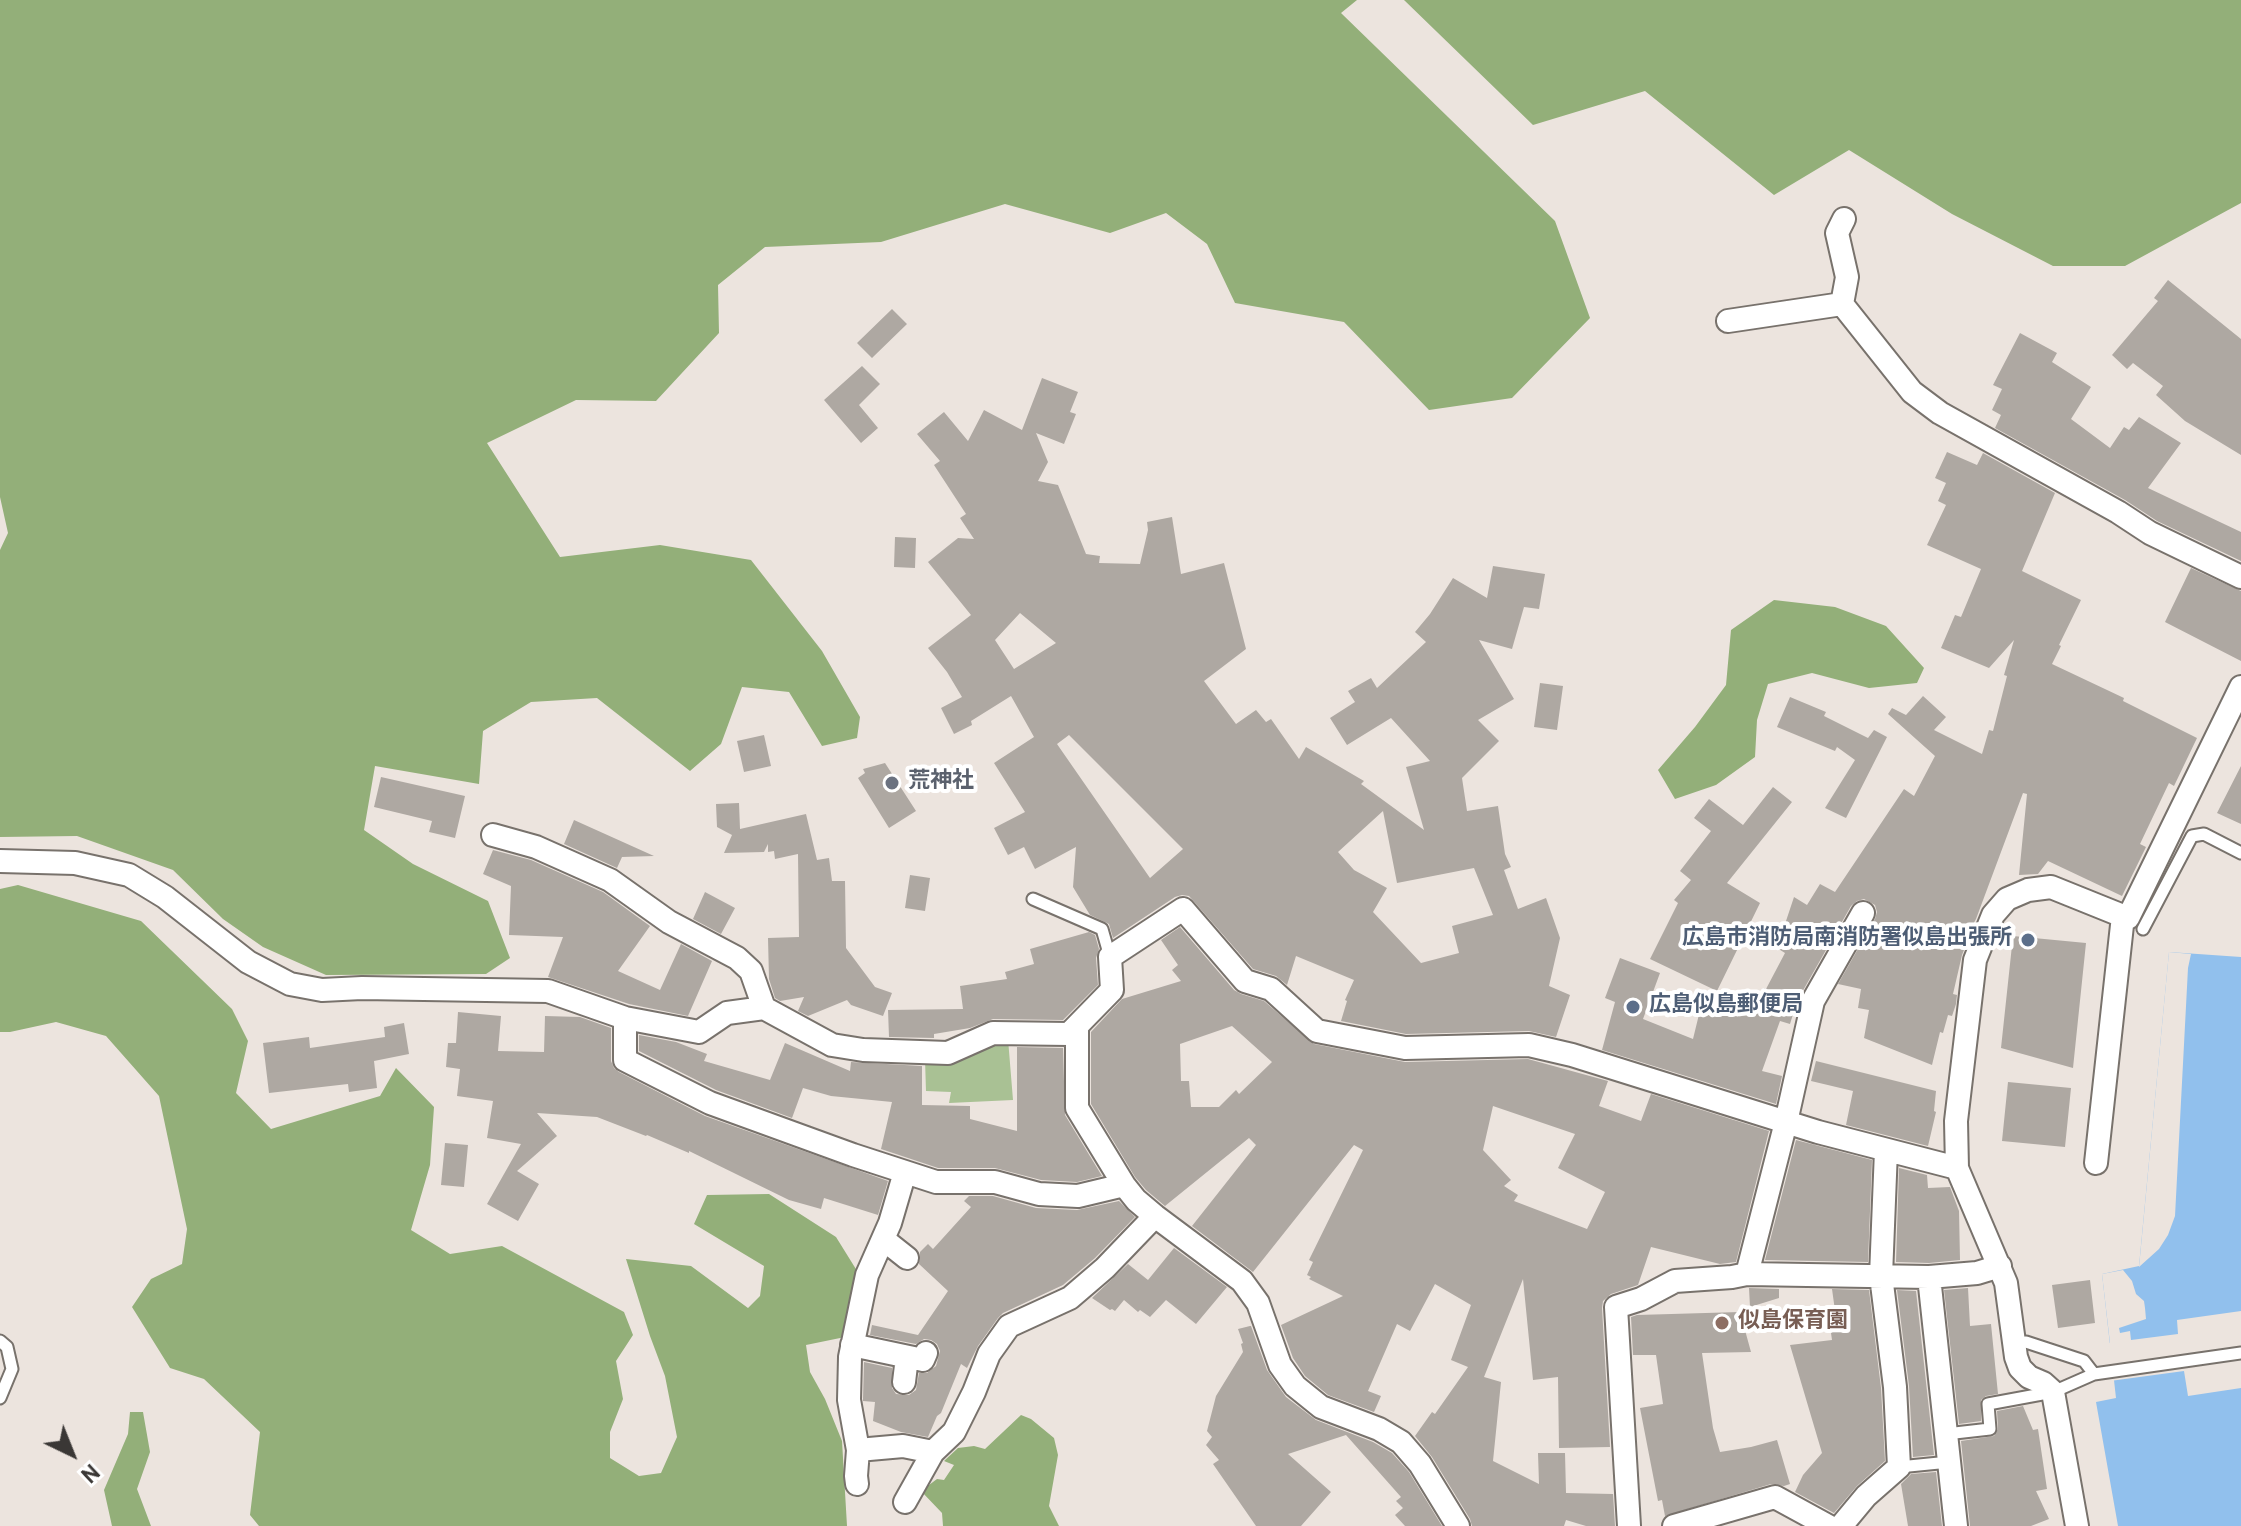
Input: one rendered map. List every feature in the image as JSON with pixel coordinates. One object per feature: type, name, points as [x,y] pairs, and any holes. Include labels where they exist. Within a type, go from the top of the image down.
[{"type":"street","points":[[1844,219],[1837,233],[1847,277],[1842,304],[1912,392],[1940,413],[2150,533],[2241,577]]},
{"type":"street","points":[[1728,321],[1842,304]]},
{"type":"street","points":[[2077,1526],[2053,1392],[2020,1368],[2006,1283],[1957,1168],[1956,1121],[1975,960],[1993,915],[2007,899],[2028,890],[2051,887],[2128,918],[2241,687]]},
{"type":"street","points":[[493,835],[536,847],[610,880],[669,922],[737,958],[751,971],[764,1008]]},
{"type":"street","points":[[0,861],[75,863],[129,875],[165,897],[248,962],[290,984],[322,990],[548,991],[625,1018],[699,1032],[727,1013],[764,1008],[832,1045],[863,1050],[948,1053],[993,1033],[1069,1034],[1112,990],[1110,957],[1183,909],[1245,981],[1271,989],[1317,1031],[1405,1048],[1529,1045],[1572,1055],[1786,1122],[1957,1168]]},
{"type":"street","points":[[1747,1274],[1813,1001],[1863,913]]},
{"type":"street","points":[[2096,1163],[2123,916]]},
{"type":"street","points":[[625,1018],[625,1060],[710,1103],[853,1155],[936,1182],[995,1182],[1039,1194],[1078,1196],[1124,1185]]},
{"type":"street","points":[[1077,1026],[1077,1108],[1124,1185],[1155,1216],[1242,1281],[1258,1303],[1280,1365],[1295,1386],[1321,1407],[1379,1429],[1401,1442],[1420,1464],[1458,1526]]},
{"type":"street","points":[[1841,1526],[1866,1496],[1899,1467],[1895,1387],[1881,1276],[1886,1150]]},
{"type":"street","points":[[857,1484],[858,1450],[850,1408],[850,1357],[868,1272],[890,1223],[905,1172]]},
{"type":"street","points":[[905,1502],[933,1452],[954,1432],[989,1354],[1009,1326],[1070,1298],[1105,1268],[1155,1216]]},
{"type":"street","points":[[883,1239],[907,1258]]},
{"type":"street","points":[[1629,1526],[1616,1307],[1641,1299],[1675,1281],[1747,1274],[1929,1277],[1977,1273],[2000,1266]]},
{"type":"street","points":[[868,1272],[875,1280],[872,1305]]},
{"type":"street","points":[[1929,1277],[1956,1526]]},
{"type":"street","points":[[852,1345],[916,1355],[904,1382]]},
{"type":"street","points":[[850,1408],[874,1409]]},
{"type":"street","points":[[858,1450],[903,1446],[933,1452]]},
{"type":"street","points":[[1674,1526],[1775,1497],[1828,1526]]},
{"type":"lane","points":[[2143,929],[2192,836],[2204,834],[2241,853]]},
{"type":"lane","points":[[1033,899],[1102,929],[1110,957]]},
{"type":"lane","points":[[0,1341],[7,1347],[12,1369],[0,1398]]},
{"type":"lane","points":[[2014,1343],[2026,1342],[2084,1361],[2094,1374]]},
{"type":"lane","points":[[1946,1434],[1990,1429],[1988,1404],[2053,1392],[2094,1374],[2241,1353]]},
{"type":"lane","points":[[1899,1467],[1949,1462]]},
{"type":"green space","points":[[0,0],[1357,0],[1341,13],[1555,221],[1590,318],[1512,398],[1429,410],[1344,322],[1235,303],[1207,244],[1166,213],[1110,233],[1005,204],[881,242],[765,247],[718,285],[719,333],[656,401],[576,400],[487,443],[560,557],[660,545],[751,560],[822,651],[860,717],[857,738],[822,746],[789,692],[742,687],[721,744],[690,771],[597,698],[531,702],[483,731],[479,784],[375,766],[364,830],[413,864],[488,901],[510,958],[486,974],[326,975],[263,947],[223,919],[173,870],[77,836],[0,837],[0,550],[8,533],[0,497]]},
{"type":"green space","points":[[1404,0],[2241,0],[2241,203],[2125,266],[2053,266],[1952,214],[1849,150],[1774,195],[1645,91],[1533,125]]},
{"type":"green space","points":[[1774,600],[1835,607],[1886,626],[1924,668],[1917,683],[1869,688],[1812,673],[1768,684],[1757,720],[1755,757],[1716,785],[1675,799],[1658,770],[1726,685],[1731,630]]},
{"type":"green space","points":[[18,885],[141,921],[232,1009],[248,1041],[236,1093],[271,1129],[380,1096],[396,1068],[434,1107],[430,1165],[411,1230],[450,1254],[502,1246],[624,1312],[633,1335],[616,1361],[623,1399],[610,1432],[610,1458],[639,1476],[661,1473],[677,1437],[665,1376],[626,1259],[691,1266],[748,1308],[760,1296],[764,1266],[694,1224],[707,1195],[769,1194],[836,1237],[859,1274],[845,1337],[806,1345],[810,1372],[842,1441],[847,1526],[259,1526],[250,1515],[260,1432],[204,1379],[170,1368],[132,1307],[151,1279],[182,1264],[187,1229],[159,1096],[106,1036],[56,1022],[0,1032],[0,889]]},
{"type":"green space","points":[[1008,1039],[1013,1100],[949,1103],[951,1092],[926,1091],[925,1059]]},
{"type":"green space","points":[[130,1412],[143,1412],[150,1452],[137,1489],[151,1526],[112,1526],[104,1490],[128,1434]]},
{"type":"green space","points":[[1021,1415],[1031,1419],[1054,1438],[1058,1455],[1049,1506],[1059,1526],[943,1526],[942,1513],[921,1491],[937,1479],[944,1480],[954,1465],[944,1461],[958,1448],[974,1446],[985,1449]]},
{"type":"water","points":[[2169,952],[2241,957],[2241,1526],[2118,1526],[2096,1402],[2116,1398],[2102,1274],[2139,1266]]},
{"type":"pier","points":[[2169,952],[2191,954],[2175,1216],[2159,1249],[2139,1267]]},
{"type":"pier","points":[[2123,1270],[2132,1281],[2136,1294],[2144,1301],[2145,1308],[2146,1319],[2119,1328],[2120,1333],[2130,1331],[2131,1340],[2178,1334],[2177,1320],[2241,1311],[2241,1388],[2188,1396],[2184,1371],[2110,1381],[2107,1344],[2110,1343],[2102,1274]]},
{"type":"building","points":[[2168,280],[2241,339],[2241,455],[2185,421],[2156,395],[2163,386],[2133,363],[2127,369],[2112,355],[2158,301],[2154,298]]},
{"type":"building","points":[[892,309],[907,324],[872,358],[857,343]]},
{"type":"building","points":[[2020,333],[2057,353],[2052,362],[2091,387],[2071,419],[2110,448],[2124,427],[2129,430],[2139,417],[2181,443],[2148,488],[2241,532],[2241,561],[2157,521],[1995,428],[2001,415],[1992,410],[2002,389],[1993,385]]},
{"type":"building","points":[[862,366],[880,384],[859,405],[878,428],[861,443],[824,400]]},
{"type":"building","points":[[1042,378],[1078,392],[1070,412],[1076,414],[1064,444],[1036,433],[1048,462],[1038,481],[1058,485],[1086,554],[1100,556],[1099,563],[1140,564],[1147,522],[1172,517],[1181,574],[1224,563],[1246,649],[1204,681],[1236,724],[1256,710],[1266,722],[1271,719],[1299,759],[1306,747],[1364,781],[1361,784],[1424,830],[1406,767],[1430,761],[1391,718],[1347,745],[1330,718],[1355,702],[1348,691],[1371,678],[1377,688],[1426,642],[1415,632],[1453,578],[1487,598],[1493,566],[1545,574],[1539,609],[1524,607],[1512,649],[1479,640],[1514,699],[1478,720],[1499,741],[1462,778],[1467,811],[1498,806],[1505,854],[1511,867],[1504,870],[1518,909],[1546,898],[1560,938],[1549,986],[1570,995],[1556,1037],[1529,1031],[1406,1034],[1341,1021],[1345,1000],[1354,980],[1296,956],[1287,985],[1276,976],[1253,969],[1189,896],[1175,897],[1113,938],[1109,924],[1090,915],[1073,887],[1076,847],[1035,869],[1024,847],[1008,855],[994,828],[1025,812],[994,763],[1034,737],[1011,696],[971,721],[972,725],[954,734],[941,708],[962,697],[928,648],[971,615],[928,562],[958,538],[974,539],[960,518],[966,514],[934,465],[940,461],[917,434],[944,412],[968,441],[984,410],[1022,430]],"holes":[[[1020,613],[1056,643],[1014,669],[995,640]],[[1069,735],[1183,849],[1150,878],[1057,744]],[[1383,811],[1397,883],[1474,868],[1493,915],[1452,926],[1459,953],[1421,963],[1373,912],[1387,888],[1354,870],[1338,852]]]},
{"type":"building","points":[[1947,452],[1977,465],[1983,453],[2055,493],[2022,571],[2081,600],[2052,664],[2124,698],[2123,701],[2197,738],[2174,786],[2169,783],[2140,844],[2146,847],[2122,896],[2048,861],[2038,874],[2019,875],[2027,794],[2023,793],[1969,932],[1953,994],[1957,995],[1956,1004],[1952,1016],[1948,1015],[1943,1033],[1940,1032],[1932,1065],[1864,1038],[1869,1010],[1858,1008],[1861,989],[1838,984],[1875,919],[1875,905],[1864,899],[1851,906],[1801,994],[1790,1024],[1780,1021],[1762,1071],[1782,1076],[1776,1104],[1602,1050],[1615,1002],[1605,998],[1620,958],[1660,973],[1643,1019],[1693,1039],[1703,998],[1756,1012],[1764,988],[1785,953],[1777,948],[1794,897],[1807,905],[1820,884],[1835,892],[1904,789],[1914,796],[1935,756],[1888,714],[1892,708],[1906,715],[1923,696],[1946,717],[1934,730],[1982,754],[1989,730],[1993,731],[2014,640],[1989,668],[1941,648],[1955,615],[1961,617],[1981,569],[1927,545],[1946,505],[1938,501],[1946,483],[1935,478]]},
{"type":"building","points":[[895,537],[916,538],[915,568],[894,567]]},
{"type":"building","points":[[2191,568],[2241,591],[2241,661],[2165,622]]},
{"type":"building","points":[[1540,683],[1563,686],[1557,730],[1534,727]]},
{"type":"building","points":[[1790,697],[1826,712],[1824,716],[1868,738],[1874,730],[1887,737],[1846,818],[1825,808],[1855,760],[1837,747],[1835,751],[1777,727]]},
{"type":"building","points":[[764,735],[771,766],[744,772],[737,741]]},
{"type":"building","points":[[885,763],[916,811],[889,828],[858,778],[865,773],[863,769]]},
{"type":"building","points":[[2241,766],[2241,824],[2217,813]]},
{"type":"building","points":[[381,777],[465,796],[455,838],[429,832],[432,821],[374,807]]},
{"type":"building","points":[[1773,787],[1792,802],[1727,883],[1760,903],[1717,991],[1650,959],[1678,903],[1674,900],[1691,880],[1680,871],[1711,831],[1694,818],[1709,799],[1743,825]]},
{"type":"building","points":[[739,803],[740,829],[806,814],[817,860],[829,858],[832,881],[845,881],[846,948],[875,987],[892,993],[883,1016],[851,1005],[847,1000],[808,1016],[798,1011],[804,997],[780,1001],[775,998],[769,979],[768,938],[799,937],[798,854],[775,859],[774,851],[768,852],[768,844],[764,852],[724,853],[732,835],[717,827],[716,804]]},
{"type":"building","points":[[574,820],[654,856],[622,857],[617,868],[564,844]]},
{"type":"building","points":[[493,850],[531,860],[603,892],[650,926],[618,971],[660,990],[681,944],[712,961],[688,1016],[629,1004],[548,977],[563,937],[509,935],[511,886],[483,874]]},
{"type":"building","points":[[910,875],[930,878],[925,911],[905,908]]},
{"type":"building","points":[[705,892],[735,908],[721,934],[693,919]]},
{"type":"building","points":[[1180,927],[1234,990],[1264,1001],[1314,1044],[1405,1062],[1528,1059],[1608,1081],[1599,1106],[1641,1121],[1651,1094],[1769,1131],[1736,1262],[1720,1264],[1651,1247],[1638,1285],[1611,1294],[1603,1301],[1610,1447],[1559,1448],[1558,1377],[1533,1380],[1523,1279],[1484,1377],[1501,1382],[1493,1461],[1539,1484],[1538,1453],[1565,1453],[1566,1493],[1613,1494],[1615,1526],[1586,1526],[1566,1520],[1564,1526],[1472,1526],[1432,1457],[1415,1436],[1432,1412],[1435,1414],[1468,1367],[1451,1360],[1471,1305],[1435,1284],[1410,1331],[1397,1324],[1368,1391],[1381,1396],[1374,1412],[1328,1395],[1305,1376],[1293,1358],[1281,1325],[1343,1296],[1309,1279],[1311,1277],[1307,1275],[1313,1262],[1309,1260],[1363,1150],[1354,1145],[1253,1272],[1192,1226],[1256,1145],[1249,1138],[1165,1206],[1135,1177],[1091,1104],[1091,1032],[1122,999],[1181,981],[1172,970],[1178,965],[1161,940]],"holes":[[[1232,1026],[1272,1062],[1239,1094],[1236,1090],[1219,1107],[1191,1107],[1189,1081],[1181,1081],[1180,1044]],[[1493,1106],[1575,1134],[1558,1168],[1605,1192],[1587,1229],[1514,1201],[1518,1195],[1504,1186],[1511,1180],[1483,1150]]]},
{"type":"building","points":[[1089,932],[1095,935],[1099,949],[1096,958],[1098,985],[1063,1020],[993,1019],[970,1028],[934,1034],[934,1038],[889,1037],[888,1010],[963,1009],[960,986],[1007,979],[1005,972],[1034,964],[1030,949]]},
{"type":"building","points":[[2013,936],[2086,943],[2073,1068],[2001,1048]]},
{"type":"building","points":[[458,1012],[501,1016],[498,1051],[544,1052],[545,1016],[580,1017],[611,1028],[611,1061],[619,1072],[705,1116],[888,1181],[878,1215],[824,1198],[821,1209],[789,1200],[689,1151],[597,1117],[537,1113],[557,1136],[517,1171],[539,1184],[518,1221],[487,1204],[521,1144],[487,1138],[493,1101],[457,1096],[460,1069],[446,1067],[448,1043],[456,1043]]},
{"type":"building","points":[[404,1023],[409,1054],[374,1061],[377,1088],[349,1092],[348,1084],[269,1093],[263,1043],[309,1037],[310,1048],[385,1037],[384,1027]]},
{"type":"building","points":[[639,1035],[676,1042],[707,1054],[704,1061],[770,1080],[785,1043],[850,1071],[851,1062],[922,1066],[922,1105],[970,1106],[970,1119],[1017,1131],[1017,1047],[1063,1048],[1065,1115],[1102,1176],[1077,1182],[1041,1180],[995,1168],[938,1168],[881,1149],[892,1102],[831,1096],[803,1088],[792,1118],[716,1090],[639,1051]]},
{"type":"building","points":[[1816,1061],[1936,1091],[1936,1112],[1928,1146],[1846,1125],[1853,1091],[1811,1081]]},
{"type":"building","points":[[2008,1082],[2071,1088],[2065,1147],[2002,1141]]},
{"type":"building","points":[[1796,1140],[1872,1160],[1868,1262],[1765,1260]]},
{"type":"building","points":[[445,1143],[468,1145],[464,1187],[441,1185]]},
{"type":"building","points":[[1899,1168],[1927,1175],[1928,1188],[1950,1187],[1959,1211],[1960,1260],[1896,1262]]},
{"type":"building","points":[[969,1196],[993,1196],[1036,1208],[1077,1210],[1119,1201],[1135,1217],[1063,1285],[998,1318],[967,1368],[961,1364],[928,1437],[901,1432],[873,1421],[875,1402],[863,1401],[864,1362],[892,1368],[892,1388],[896,1394],[909,1395],[916,1390],[919,1373],[927,1373],[936,1366],[940,1351],[931,1340],[924,1339],[916,1344],[870,1335],[872,1325],[918,1335],[948,1291],[919,1264],[920,1252],[928,1244],[933,1249],[971,1207],[964,1201]]},
{"type":"building","points":[[1174,1248],[1227,1287],[1196,1324],[1166,1300],[1150,1317],[1124,1300],[1115,1311],[1092,1298],[1128,1264],[1148,1280]]},
{"type":"building","points":[[2090,1280],[2095,1323],[2058,1328],[2052,1285]]},
{"type":"building","points":[[1749,1288],[1779,1289],[1779,1298],[1750,1307]]},
{"type":"building","points":[[1968,1288],[1970,1326],[1991,1324],[1998,1394],[1981,1400],[1981,1421],[1959,1424],[1944,1290]]},
{"type":"building","points":[[1832,1289],[1869,1290],[1881,1388],[1885,1461],[1857,1486],[1834,1513],[1795,1492],[1803,1475],[1822,1453],[1790,1345],[1832,1340],[1830,1326],[1837,1325]]},
{"type":"building","points":[[1897,1290],[1916,1291],[1934,1455],[1913,1457],[1909,1386]]},
{"type":"building","points":[[1740,1312],[1751,1352],[1702,1353],[1713,1428],[1720,1452],[1777,1440],[1790,1484],[1771,1484],[1665,1516],[1662,1500],[1658,1501],[1640,1408],[1663,1404],[1656,1355],[1633,1355],[1631,1317]]},
{"type":"building","points":[[1251,1326],[1267,1370],[1286,1397],[1316,1420],[1373,1442],[1392,1453],[1409,1472],[1442,1526],[1405,1526],[1395,1515],[1403,1508],[1396,1501],[1401,1497],[1346,1435],[1288,1454],[1331,1492],[1301,1526],[1256,1526],[1213,1464],[1219,1460],[1206,1445],[1212,1437],[1207,1431],[1216,1396],[1243,1352],[1238,1329]]},
{"type":"building","points":[[2023,1406],[2033,1430],[2038,1429],[2047,1489],[2036,1491],[2049,1519],[2031,1526],[1970,1526],[1961,1441],[1994,1436],[1998,1429],[1997,1411]]},
{"type":"building","points":[[1936,1472],[1942,1526],[1908,1526],[1901,1484],[1911,1474]]},
{"type":"place","name":"荒神社","points":[[892,783]]},
{"type":"place","name":"広島市消防局南消防署似島出張所","points":[[2028,940]]},
{"type":"place","name":"広島似島郵便局","points":[[1633,1007]]},
{"type":"place","name":"似島保育園","points":[[1722,1323]]}]
